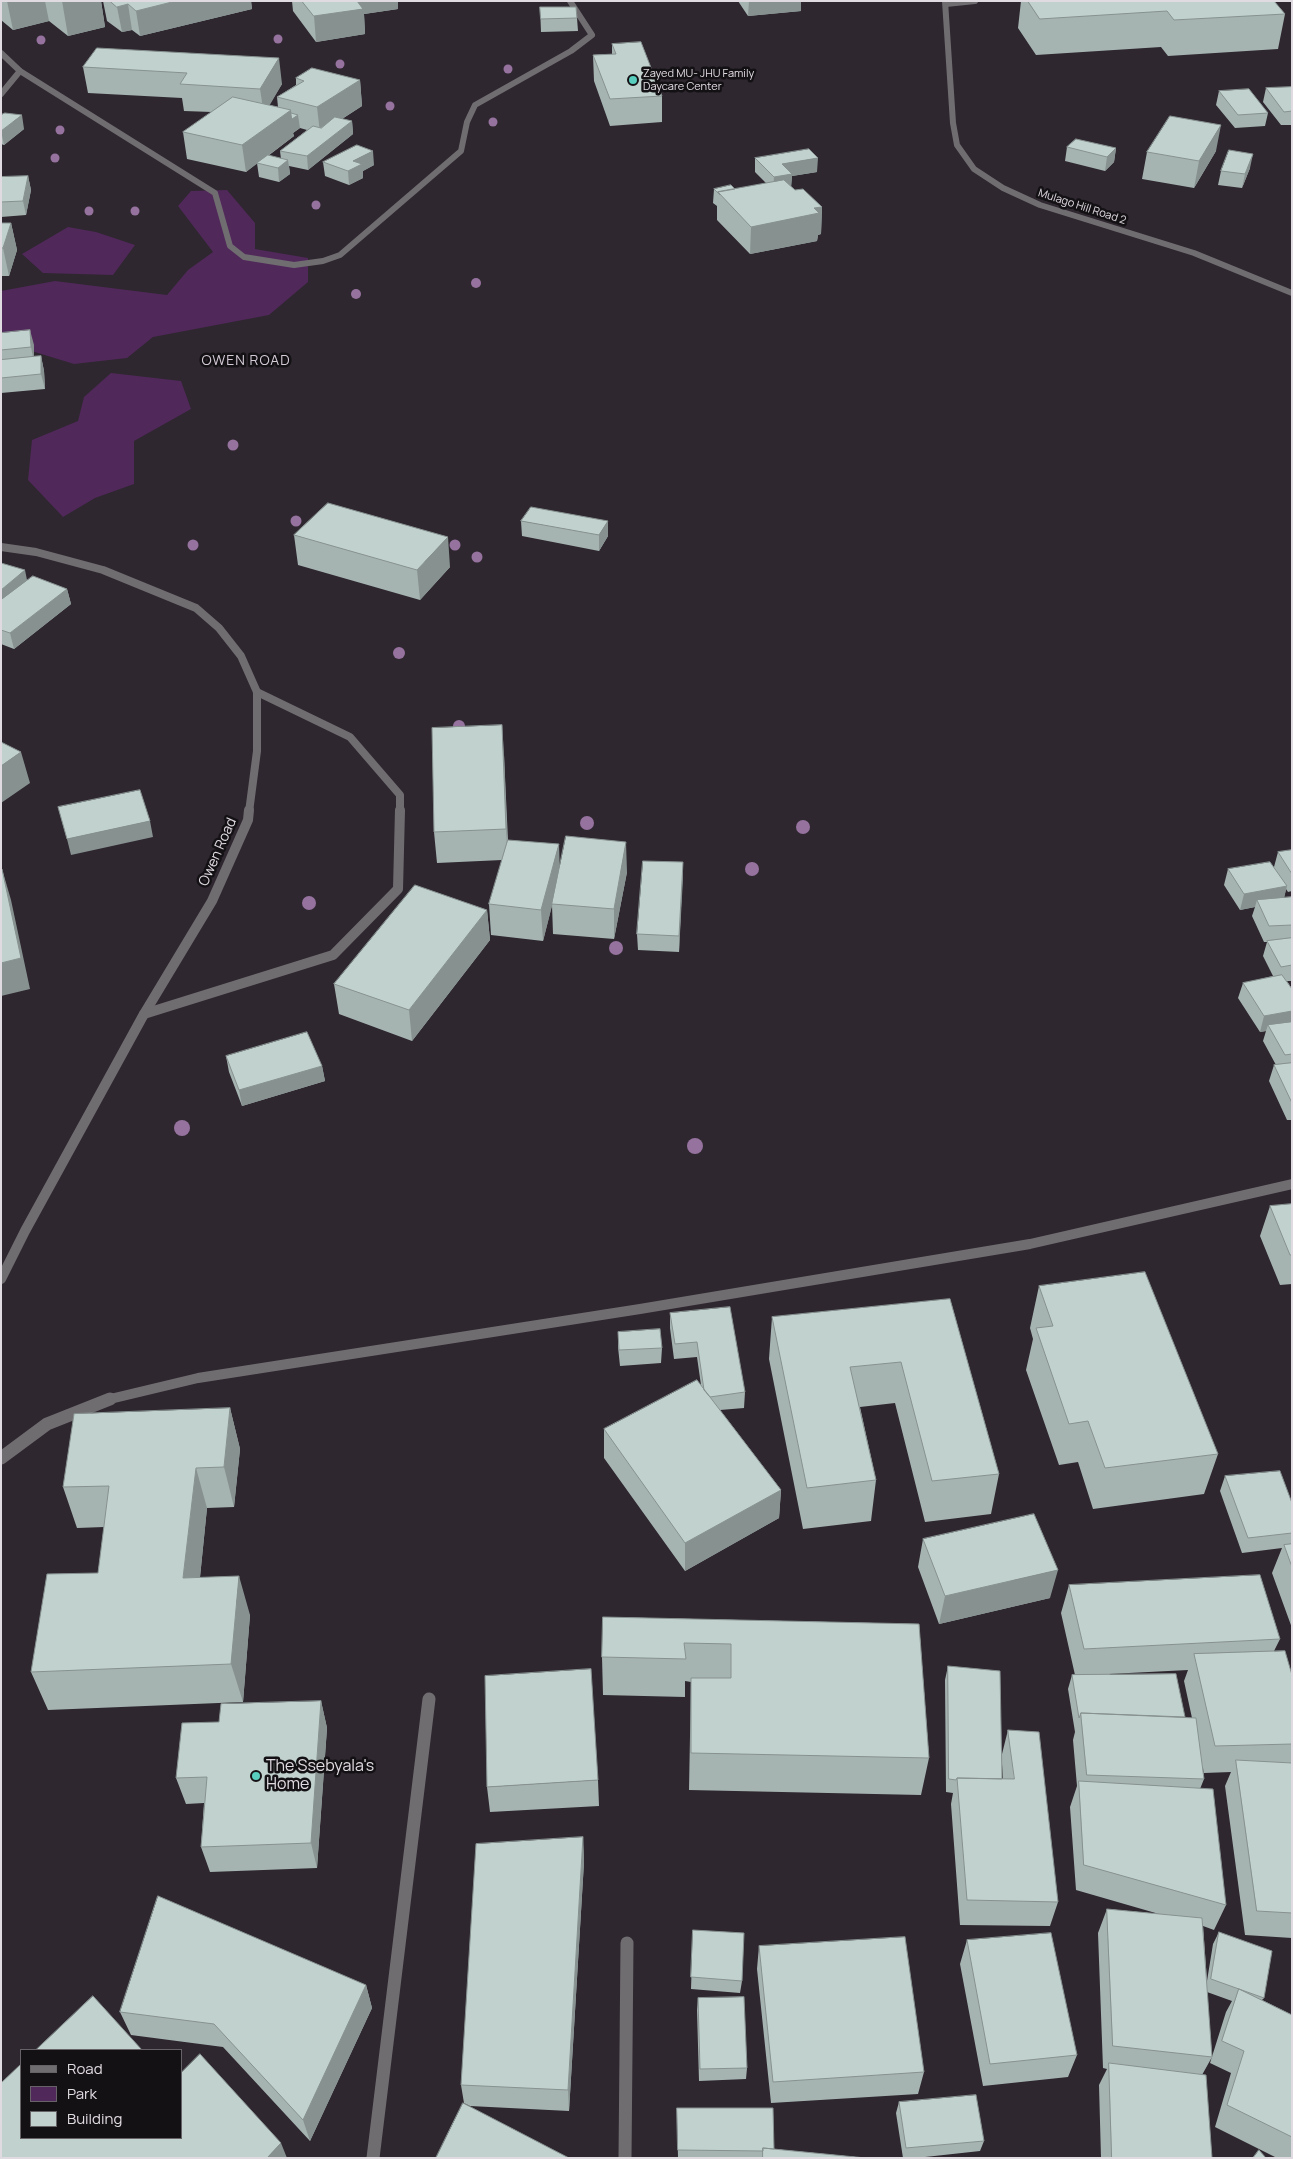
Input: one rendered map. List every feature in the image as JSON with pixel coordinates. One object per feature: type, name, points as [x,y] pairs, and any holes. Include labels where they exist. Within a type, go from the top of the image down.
[{"type":"street","points":[[1,54],[20,71],[215,193],[230,246],[244,257],[294,265],[323,261],[340,255],[460,151],[467,122],[475,105],[571,51],[592,35],[570,1]]},
{"type":"street","points":[[945,2],[975,1]]},
{"type":"street","name":"Mulago Hill Road 2","points":[[945,2],[953,123],[957,145],[974,168],[1003,188],[1040,205],[1194,253],[1292,294]]},
{"type":"street","points":[[1,94],[20,71]]},
{"type":"street","name":"Owen Road","points":[[1,547],[36,552],[103,570],[196,608],[219,628],[241,656],[258,692],[257,751],[248,820],[212,901],[144,1014],[25,1231],[1,1279]]},
{"type":"street","points":[[144,1014],[333,955],[398,890],[400,795],[350,737],[258,692]]},
{"type":"street","points":[[1,1458],[47,1424],[110,1399],[198,1378],[640,1309],[1030,1244],[1292,1184]]},
{"type":"street","points":[[374,2158],[429,1699]]},
{"type":"street","points":[[625,2158],[627,1943]]},
{"type":"green space","points":[[227,190],[255,223],[255,249],[308,258],[308,282],[269,315],[153,337],[127,358],[74,364],[12,345],[1,335],[1,291],[55,281],[167,295],[188,270],[213,252],[178,206],[191,191]]},
{"type":"green space","points":[[68,227],[96,232],[135,245],[113,275],[43,273],[22,254]]},
{"type":"green space","points":[[111,373],[181,381],[191,409],[134,441],[134,484],[95,498],[63,517],[28,480],[32,440],[78,421],[84,397]]},
{"type":"building","points":[[110,1],[176,1],[136,11],[128,4],[117,7]]},
{"type":"building","points":[[302,1],[357,1],[363,9],[314,16]]},
{"type":"building","points":[[1028,1],[1274,1],[1285,14],[1174,20],[1167,11],[1040,19]]},
{"type":"building","points":[[540,7],[576,7],[577,18],[541,19]]},
{"type":"building","points":[[641,42],[662,96],[610,99],[593,55],[616,54],[612,44]]},
{"type":"building","points":[[97,48],[279,58],[260,89],[180,84],[187,73],[83,67]]},
{"type":"building","points":[[312,68],[360,80],[317,107],[277,97],[304,81],[296,78]]},
{"type":"building","points":[[1292,87],[1292,111],[1284,112],[1266,88]]},
{"type":"building","points":[[1249,89],[1268,113],[1238,115],[1219,91]]},
{"type":"building","points":[[233,97],[291,110],[242,145],[183,132]]},
{"type":"building","points":[[5,113],[22,115],[1,131],[1,115]]},
{"type":"building","points":[[291,113],[298,115],[292,119]]},
{"type":"building","points":[[1170,116],[1221,125],[1199,161],[1147,152]]},
{"type":"building","points":[[335,117],[352,121],[307,156],[280,151],[313,126],[321,128]]},
{"type":"building","points":[[1076,139],[1116,148],[1107,157],[1067,147]]},
{"type":"building","points":[[357,145],[373,151],[353,161],[362,164],[348,171],[323,162]]},
{"type":"building","points":[[809,149],[818,158],[782,164],[792,174],[774,177],[755,158]]},
{"type":"building","points":[[1229,150],[1253,154],[1245,174],[1221,171]]},
{"type":"building","points":[[268,155],[288,160],[278,168],[257,163]]},
{"type":"building","points":[[28,176],[23,201],[1,202],[1,177]]},
{"type":"building","points":[[784,180],[795,190],[803,189],[822,207],[814,208],[819,213],[751,227],[718,192]]},
{"type":"building","points":[[731,185],[735,189],[718,192],[720,195],[714,189]]},
{"type":"building","points":[[1,223],[11,223],[3,248],[1,248]]},
{"type":"building","points":[[30,330],[31,347],[1,350],[1,333]]},
{"type":"building","points":[[41,356],[41,374],[1,378],[1,360]]},
{"type":"building","points":[[328,503],[448,537],[417,570],[294,535]]},
{"type":"building","points":[[531,507],[608,521],[599,535],[521,521]]},
{"type":"building","points":[[1,563],[25,570],[1,590]]},
{"type":"building","points":[[33,576],[67,589],[10,633],[1,630],[1,600]]},
{"type":"building","points":[[502,725],[506,829],[434,832],[432,728]]},
{"type":"building","points":[[1,742],[21,752],[1,766]]},
{"type":"building","points":[[140,790],[150,821],[67,839],[58,807]]},
{"type":"building","points":[[566,836],[626,842],[614,909],[552,904]]},
{"type":"building","points":[[508,840],[559,844],[541,910],[489,904]]},
{"type":"building","points":[[1292,850],[1292,874],[1278,852]]},
{"type":"building","points":[[643,861],[683,862],[679,936],[637,934]]},
{"type":"building","points":[[1270,862],[1287,886],[1244,894],[1228,869]]},
{"type":"building","points":[[1,869],[21,958],[1,963]]},
{"type":"building","points":[[415,885],[487,910],[409,1010],[334,984]]},
{"type":"building","points":[[1292,897],[1292,925],[1269,926],[1257,900]]},
{"type":"building","points":[[1292,938],[1292,965],[1281,967],[1267,941]]},
{"type":"building","points":[[1282,975],[1292,989],[1292,1011],[1264,1016],[1243,983]]},
{"type":"building","points":[[1292,1022],[1292,1054],[1285,1055],[1268,1025]]},
{"type":"building","points":[[307,1032],[322,1066],[239,1090],[226,1056]]},
{"type":"building","points":[[1292,1063],[1292,1103],[1274,1065]]},
{"type":"building","points":[[1292,1204],[1292,1255],[1290,1255],[1270,1206]]},
{"type":"building","points":[[1145,1272],[1218,1454],[1105,1468],[1088,1421],[1069,1424],[1036,1328],[1053,1326],[1039,1286]]},
{"type":"building","points":[[950,1299],[999,1474],[932,1481],[901,1362],[850,1367],[876,1480],[807,1488],[772,1317]]},
{"type":"building","points":[[730,1307],[745,1392],[710,1397],[704,1390],[697,1342],[675,1344],[670,1313]]},
{"type":"building","points":[[660,1329],[662,1348],[619,1350],[618,1332]]},
{"type":"building","points":[[697,1380],[781,1490],[685,1543],[604,1429]]},
{"type":"building","points":[[230,1408],[224,1467],[196,1468],[183,1578],[239,1576],[231,1664],[31,1672],[47,1574],[98,1573],[109,1486],[63,1487],[74,1414]]},
{"type":"building","points":[[1280,1471],[1292,1503],[1292,1533],[1248,1538],[1225,1476]]},
{"type":"building","points":[[1034,1514],[1058,1570],[945,1596],[923,1539]]},
{"type":"building","points":[[1292,1544],[1292,1567],[1284,1545]]},
{"type":"building","points":[[1260,1575],[1280,1639],[1084,1649],[1069,1585]]},
{"type":"building","points":[[603,1617],[919,1624],[929,1758],[691,1753],[691,1678],[731,1678],[731,1644],[684,1643],[686,1659],[602,1657]]},
{"type":"building","points":[[1285,1651],[1292,1675],[1292,1744],[1215,1746],[1194,1654]]},
{"type":"building","points":[[948,1666],[1000,1671],[1002,1779],[949,1779]]},
{"type":"building","points":[[591,1669],[598,1780],[487,1787],[485,1676]]},
{"type":"building","points":[[1176,1674],[1185,1717],[1081,1713],[1079,1718],[1072,1675]]},
{"type":"building","name":"The Ssebyala's Home","points":[[321,1701],[311,1843],[201,1847],[207,1777],[176,1778],[182,1723],[219,1722],[221,1704]]},
{"type":"building","points":[[1081,1713],[1196,1718],[1204,1779],[1087,1775]]},
{"type":"building","points":[[1008,1730],[1039,1732],[1058,1902],[967,1900],[957,1778],[1014,1779]]},
{"type":"building","points":[[1236,1760],[1292,1763],[1292,1913],[1257,1911]]},
{"type":"building","points":[[1079,1781],[1213,1789],[1226,1905],[1084,1865]]},
{"type":"building","points":[[583,1837],[568,2090],[461,2085],[476,1844]]},
{"type":"building","points":[[158,1896],[366,1985],[303,2120],[214,2024],[120,2012]]},
{"type":"building","points":[[1107,1909],[1202,1918],[1212,2057],[1113,2046]]},
{"type":"building","points":[[693,1930],[744,1933],[742,1981],[691,1977]]},
{"type":"building","points":[[1219,1932],[1272,1951],[1264,1998],[1211,1979]]},
{"type":"building","points":[[1051,1933],[1077,2055],[990,2064],[967,1940]]},
{"type":"building","points":[[905,1937],[924,2072],[773,2082],[759,1946]]},
{"type":"building","points":[[1239,1989],[1292,2015],[1292,2137],[1227,2105],[1244,2051],[1222,2041]]},
{"type":"building","points":[[93,1996],[141,2049],[37,2049]]},
{"type":"building","points":[[744,1997],[747,2068],[700,2069],[698,1998]]},
{"type":"building","points":[[200,2054],[281,2143],[267,2158],[1,2158],[1,2083],[20,2065],[20,2139],[182,2139],[182,2072]]},
{"type":"building","points":[[1109,2063],[1206,2075],[1212,2158],[1112,2158]]},
{"type":"building","points":[[976,2095],[984,2141],[906,2148],[899,2102]]},
{"type":"building","points":[[463,2103],[569,2158],[436,2158]]},
{"type":"building","points":[[677,2108],[773,2108],[774,2149],[763,2148],[763,2151],[678,2150]]},
{"type":"building","points":[[763,2148],[866,2158],[763,2158]]},
{"type":"building","points":[[1259,2150],[1266,2158],[1253,2158]]},
{"type":"place","name":"Zayed MU- JHU Family Daycare Center","points":[[633,80]]},
{"type":"place","name":"The Ssebyala's Home","points":[[256,1776]]},
{"type":"district","name":"OWEN ROAD","points":[[246,361]]}]
